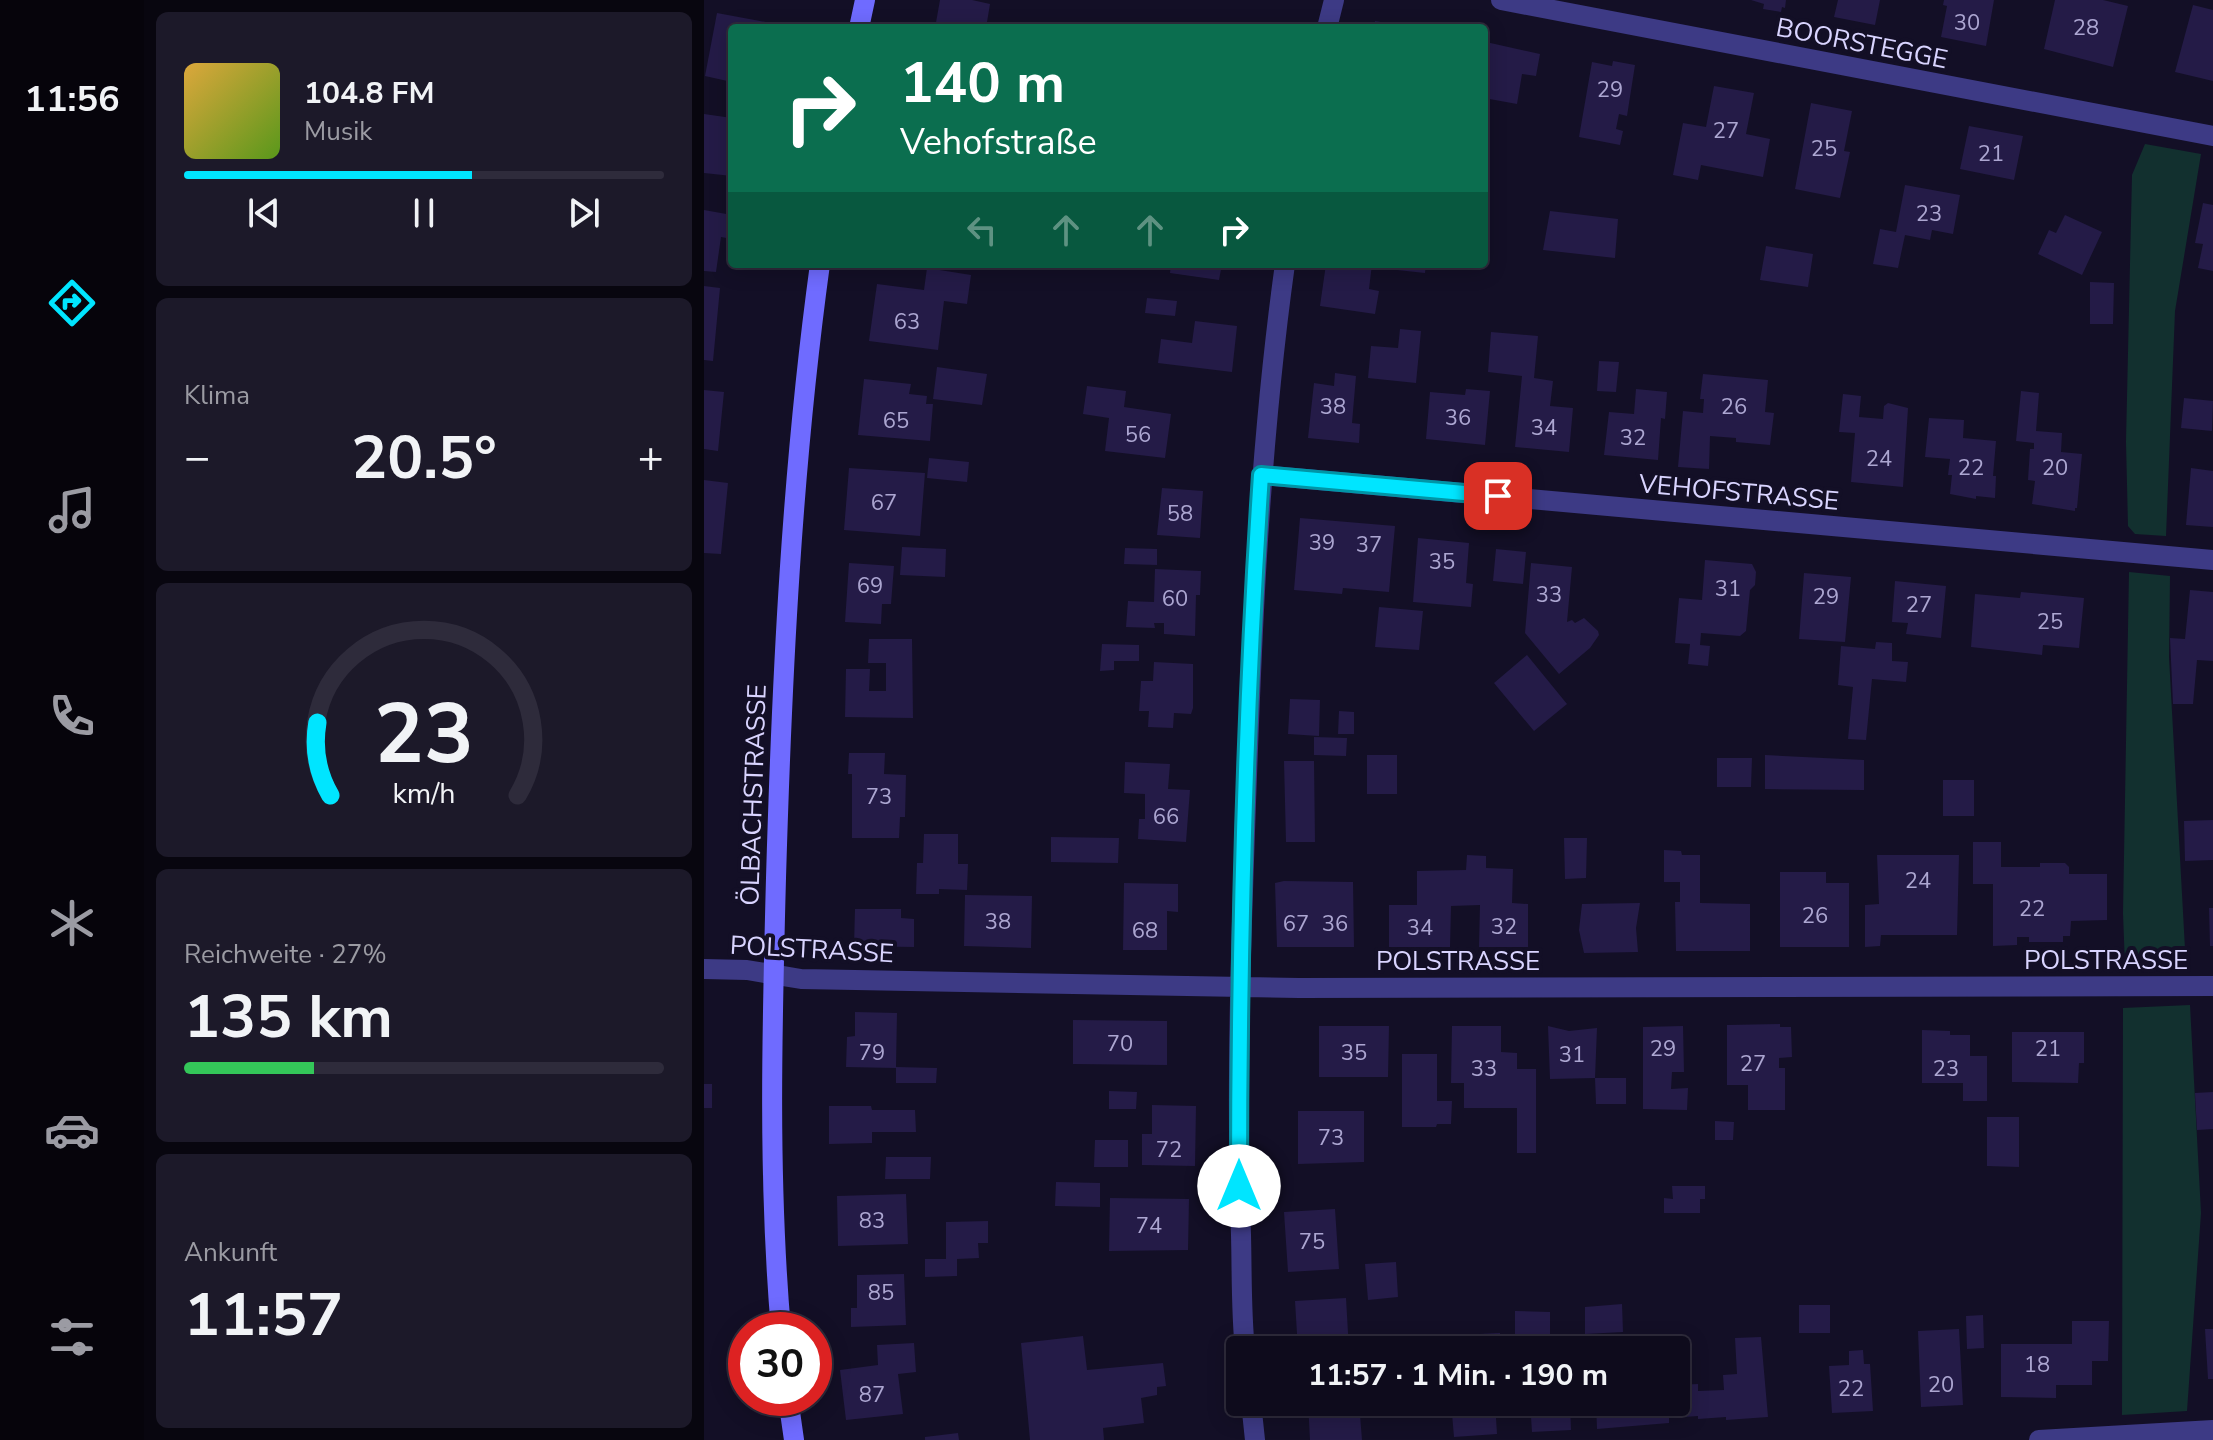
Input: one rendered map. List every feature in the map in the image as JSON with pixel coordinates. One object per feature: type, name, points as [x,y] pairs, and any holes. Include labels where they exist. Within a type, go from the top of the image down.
[{"type":"street","points":[[860,24],[865,0]]},
{"type":"street","points":[[1328,24],[1334,0]]},
{"type":"street","name":"BOORSTEGGE","points":[[1501,0],[2213,136]]},
{"type":"street","name":"ÖLBACHSTRASSE","points":[[780,1312],[774,1197],[774,974],[784,645],[798,449],[820,268]]},
{"type":"street","points":[[1244,1336],[1239,1186],[1240,986],[1251,630],[1261,475],[1284,268]]},
{"type":"street","name":"VEHOFSTRASSE","points":[[1261,475],[2213,560]]},
{"type":"street","name":"POLSTRASSE","points":[[704,969],[747,970],[817,979],[1240,986],[2213,986]]},
{"type":"street","points":[[791,1416],[794,1440]]},
{"type":"street","points":[[1252,1416],[1255,1440]]},
{"type":"street","points":[[2039,1440],[2213,1430]]},
{"type":"green space","points":[[2145,144],[2201,154],[2175,311],[2166,536],[2135,534],[2128,526],[2126,442],[2132,175]]},
{"type":"green space","points":[[2129,572],[2170,576],[2169,657],[2186,967],[2125,966],[2123,913]]},
{"type":"green space","points":[[2190,1005],[2201,1213],[2187,1411],[2122,1415],[2123,1008]]},
{"type":"building","points":[[940,0],[972,0],[990,4],[987,24],[936,24]]},
{"type":"building","points":[[1751,0],[1786,0],[1781,12],[1763,9],[1764,4]]},
{"type":"building","points":[[1838,0],[1880,0],[1875,25],[1834,17]]},
{"type":"building","points":[[1944,0],[1994,0],[1986,46],[1941,37],[1947,6],[1943,5]]},
{"type":"building","points":[[2055,0],[2103,0],[2128,6],[2113,67],[2044,49]]},
{"type":"building","points":[[2193,5],[2213,10],[2213,81],[2175,72]]},
{"type":"building","points":[[717,13],[777,24],[728,24],[728,81],[705,76]]},
{"type":"building","points":[[1488,42],[1540,54],[1536,76],[1522,74],[1517,104],[1488,99]]},
{"type":"building","points":[[1613,61],[1635,65],[1627,116],[1619,114],[1616,129],[1623,131],[1620,145],[1579,137],[1592,62],[1612,66]]},
{"type":"building","points":[[1714,86],[1754,93],[1746,134],[1770,139],[1763,177],[1701,165],[1698,180],[1673,175],[1683,123],[1706,127]]},
{"type":"building","points":[[1811,103],[1852,111],[1844,151],[1850,152],[1840,198],[1795,189]]},
{"type":"building","points":[[704,114],[728,117],[728,176],[704,173]]},
{"type":"building","points":[[1969,126],[2023,136],[2014,180],[1960,169]]},
{"type":"building","points":[[1905,185],[1960,195],[1953,234],[1932,230],[1930,240],[1905,235],[1898,268],[1873,264],[1880,229],[1896,232]]},
{"type":"building","points":[[2203,203],[2213,205],[2213,271],[2198,268],[2203,244],[2195,243]]},
{"type":"building","points":[[704,210],[728,214],[728,238],[721,237],[716,272],[704,271]]},
{"type":"building","points":[[1550,211],[1618,219],[1615,258],[1543,250]]},
{"type":"building","points":[[2065,215],[2102,232],[2082,275],[2038,254],[2049,230],[2056,233]]},
{"type":"building","points":[[1766,246],[1813,254],[1808,287],[1760,280]]},
{"type":"building","points":[[927,268],[971,275],[967,304],[944,301],[938,350],[869,341],[877,284],[924,290]]},
{"type":"building","points":[[1171,268],[1221,268],[1219,280],[1170,273]]},
{"type":"building","points":[[1325,268],[1372,268],[1369,289],[1379,291],[1375,314],[1320,306]]},
{"type":"building","points":[[1397,268],[1426,268],[1425,273]]},
{"type":"building","points":[[2090,282],[2114,283],[2113,324],[2090,324]]},
{"type":"building","points":[[704,286],[720,288],[713,361],[704,360]]},
{"type":"building","points":[[1147,298],[1177,301],[1175,316],[1145,313]]},
{"type":"building","points":[[1195,321],[1237,326],[1232,372],[1158,363],[1161,339],[1192,343]]},
{"type":"building","points":[[1400,329],[1421,331],[1416,383],[1368,378],[1371,346],[1398,348]]},
{"type":"building","points":[[1491,332],[1538,336],[1534,378],[1553,381],[1550,406],[1573,408],[1569,452],[1515,447],[1522,376],[1488,372]]},
{"type":"building","points":[[1599,361],[1619,362],[1616,392],[1597,391]]},
{"type":"building","points":[[937,367],[987,374],[982,405],[933,399]]},
{"type":"building","points":[[1335,373],[1356,376],[1352,423],[1360,424],[1359,443],[1308,438],[1314,383],[1334,386]]},
{"type":"building","points":[[1703,374],[1768,380],[1765,412],[1774,413],[1770,445],[1710,436],[1709,469],[1678,467],[1683,411],[1703,413],[1704,399],[1700,399]]},
{"type":"building","points":[[864,379],[911,384],[909,394],[927,396],[926,404],[933,404],[930,441],[858,435]]},
{"type":"building","points":[[1087,386],[1126,391],[1124,407],[1171,414],[1165,458],[1105,451],[1109,418],[1083,414]]},
{"type":"building","points":[[1466,389],[1490,391],[1485,445],[1426,439],[1430,392],[1465,395]]},
{"type":"building","points":[[1636,389],[1667,392],[1665,419],[1661,418],[1658,460],[1604,455],[1609,412],[1634,414]]},
{"type":"building","points":[[704,390],[724,392],[718,451],[704,449]]},
{"type":"building","points":[[2021,391],[2039,393],[2036,431],[2062,433],[2061,452],[2082,454],[2075,511],[2032,504],[2035,481],[2028,480],[2030,449],[2034,449],[2034,443],[2016,441]]},
{"type":"building","points":[[1843,394],[1861,396],[1859,417],[1883,419],[1884,406],[1888,403],[1908,408],[1903,487],[1851,482],[1855,433],[1839,432]]},
{"type":"building","points":[[2184,398],[2213,401],[2212,431],[2181,428]]},
{"type":"building","points":[[1929,418],[1964,420],[1963,438],[1996,441],[1995,498],[1976,496],[1976,499],[1950,494],[1950,459],[1925,457]]},
{"type":"building","points":[[929,458],[969,462],[967,482],[927,478]]},
{"type":"building","points":[[849,468],[925,473],[920,536],[844,530]]},
{"type":"building","points":[[2191,468],[2213,471],[2213,527],[2186,525]]},
{"type":"building","points":[[704,480],[728,483],[721,554],[704,553]]},
{"type":"building","points":[[1162,488],[1203,491],[1200,538],[1157,535]]},
{"type":"building","points":[[1300,518],[1395,526],[1389,592],[1343,588],[1342,594],[1294,590]]},
{"type":"building","points":[[1418,538],[1469,543],[1466,583],[1473,584],[1471,607],[1413,602]]},
{"type":"building","points":[[902,547],[946,549],[945,577],[900,575]]},
{"type":"building","points":[[1125,548],[1157,549],[1157,565],[1124,564]]},
{"type":"building","points":[[1496,549],[1526,552],[1523,584],[1493,581]]},
{"type":"building","points":[[1705,560],[1752,564],[1756,572],[1755,585],[1750,590],[1746,631],[1740,636],[1701,633],[1700,645],[1710,646],[1708,666],[1688,664],[1690,644],[1675,643],[1679,598],[1702,600]]},
{"type":"building","points":[[849,563],[894,566],[891,604],[882,604],[881,624],[845,622]]},
{"type":"building","points":[[1531,563],[1572,567],[1567,622],[1572,620],[1575,623],[1584,618],[1598,631],[1599,635],[1590,648],[1559,674],[1525,633]]},
{"type":"building","points":[[1155,569],[1201,571],[1200,595],[1196,595],[1195,636],[1164,634],[1164,623],[1154,623],[1155,628],[1126,627],[1128,601],[1154,602]]},
{"type":"building","points":[[1804,573],[1851,577],[1845,642],[1799,639]]},
{"type":"building","points":[[1895,581],[1946,586],[1941,638],[1906,634],[1908,623],[1892,622]]},
{"type":"building","points":[[2190,590],[2213,592],[2213,661],[2197,660],[2193,704],[2173,704],[2170,638],[2185,639]]},
{"type":"building","points":[[2021,592],[2084,598],[2079,648],[2043,645],[2042,655],[1971,647],[1975,594],[2020,598]]},
{"type":"building","points":[[1379,607],[1423,611],[1419,650],[1375,647]]},
{"type":"building","points":[[869,639],[912,639],[913,718],[845,717],[846,669],[870,669],[869,691],[886,691],[886,663],[868,663]]},
{"type":"building","points":[[1876,642],[1892,643],[1892,661],[1908,662],[1906,682],[1872,679],[1866,740],[1848,739],[1853,687],[1838,685],[1841,646],[1875,649]]},
{"type":"building","points":[[1102,644],[1139,645],[1139,661],[1114,661],[1114,670],[1100,671]]},
{"type":"building","points":[[1527,655],[1567,704],[1534,731],[1494,683]]},
{"type":"building","points":[[1154,662],[1193,664],[1193,708],[1191,714],[1174,713],[1173,728],[1148,727],[1149,711],[1139,711],[1141,681],[1153,681]]},
{"type":"building","points":[[1290,699],[1320,700],[1319,736],[1288,734]]},
{"type":"building","points":[[1339,711],[1354,712],[1354,734],[1338,734]]},
{"type":"building","points":[[1314,737],[1347,738],[1346,756],[1314,755]]},
{"type":"building","points":[[849,753],[885,753],[884,774],[906,775],[905,817],[900,817],[899,838],[852,838]]},
{"type":"building","points":[[1367,755],[1397,755],[1397,794],[1367,794]]},
{"type":"building","points":[[1765,755],[1864,760],[1864,790],[1765,789]]},
{"type":"building","points":[[1717,758],[1752,758],[1751,787],[1717,787]]},
{"type":"building","points":[[1284,761],[1314,761],[1315,842],[1286,842]]},
{"type":"building","points":[[1125,762],[1170,764],[1168,789],[1190,790],[1186,842],[1138,839],[1139,819],[1145,819],[1145,794],[1124,793]]},
{"type":"building","points":[[1943,780],[1974,780],[1974,816],[1943,816]]},
{"type":"building","points":[[2213,820],[2213,860],[2185,861],[2184,821]]},
{"type":"building","points":[[924,834],[958,834],[958,864],[968,864],[967,890],[939,889],[939,894],[916,894],[917,863],[923,863]]},
{"type":"building","points":[[1051,837],[1119,838],[1118,863],[1051,862]]},
{"type":"building","points":[[1564,838],[1587,838],[1586,878],[1565,879]]},
{"type":"building","points":[[1973,842],[2001,842],[2001,867],[2040,867],[2040,863],[2065,863],[2069,874],[2107,874],[2107,920],[2071,921],[2070,936],[2063,936],[2063,942],[2029,942],[2029,937],[2017,937],[2017,945],[1993,946],[1993,884],[1973,884]]},
{"type":"building","points":[[1664,850],[1681,851],[1682,855],[1700,855],[1700,903],[1750,904],[1750,951],[1676,951],[1675,902],[1680,902],[1680,882],[1664,882]]},
{"type":"building","points":[[1467,855],[1486,856],[1486,868],[1513,869],[1512,903],[1528,904],[1528,947],[1479,947],[1480,905],[1451,906],[1450,947],[1389,947],[1389,905],[1417,905],[1417,871],[1466,870]]},
{"type":"building","points":[[1877,855],[1959,855],[1957,935],[1881,935],[1880,946],[1865,947],[1865,905],[1879,904]]},
{"type":"building","points":[[1780,872],[1826,872],[1826,883],[1849,883],[1849,947],[1780,947]]},
{"type":"building","points":[[1353,882],[1354,947],[1277,947],[1275,883]]},
{"type":"building","points":[[1124,883],[1178,884],[1178,912],[1167,911],[1167,950],[1123,950]]},
{"type":"building","points":[[965,895],[1032,896],[1031,948],[964,946]]},
{"type":"building","points":[[1640,903],[1636,928],[1638,952],[1584,953],[1579,930],[1582,904]]},
{"type":"building","points":[[2209,908],[2213,908],[2213,946],[2210,946]]},
{"type":"building","points":[[855,909],[901,909],[901,918],[914,919],[914,947],[854,946]]},
{"type":"building","points":[[855,1012],[897,1013],[896,1067],[937,1068],[936,1083],[896,1083],[896,1068],[846,1067],[847,1037],[855,1036]]},
{"type":"building","points":[[1073,1020],[1167,1021],[1167,1065],[1073,1064]]},
{"type":"building","points":[[1780,1024],[1780,1027],[1791,1027],[1792,1057],[1779,1058],[1779,1068],[1785,1068],[1785,1110],[1748,1110],[1748,1085],[1727,1085],[1727,1025]]},
{"type":"building","points":[[1319,1026],[1389,1026],[1388,1077],[1319,1077]]},
{"type":"building","points":[[1452,1026],[1501,1026],[1501,1052],[1517,1053],[1517,1069],[1536,1069],[1536,1153],[1517,1153],[1517,1108],[1464,1108],[1464,1083],[1451,1083]]},
{"type":"building","points":[[1548,1026],[1569,1031],[1597,1028],[1595,1078],[1550,1079]]},
{"type":"building","points":[[1683,1026],[1684,1072],[1672,1072],[1671,1089],[1688,1088],[1687,1110],[1643,1109],[1643,1027]]},
{"type":"building","points":[[1922,1030],[1970,1035],[1970,1056],[1987,1056],[1987,1101],[1963,1101],[1963,1083],[1922,1083]]},
{"type":"building","points":[[2012,1032],[2084,1032],[2084,1063],[2079,1063],[2078,1083],[2012,1082]]},
{"type":"building","points":[[1402,1054],[1437,1054],[1437,1101],[1452,1101],[1451,1124],[1402,1127]]},
{"type":"building","points":[[1595,1078],[1626,1078],[1626,1104],[1596,1104]]},
{"type":"building","points":[[704,1084],[712,1084],[712,1108],[704,1108]]},
{"type":"building","points":[[1109,1091],[1137,1092],[1136,1109],[1109,1109]]},
{"type":"building","points":[[2213,1092],[2213,1129],[2197,1130],[2195,1093]]},
{"type":"building","points":[[1152,1105],[1196,1106],[1195,1166],[1142,1165],[1142,1134],[1152,1134]]},
{"type":"building","points":[[829,1106],[915,1110],[916,1132],[872,1132],[872,1143],[829,1144]]},
{"type":"building","points":[[1298,1111],[1364,1111],[1364,1162],[1298,1164]]},
{"type":"building","points":[[1987,1117],[2019,1117],[2019,1167],[1987,1166]]},
{"type":"building","points":[[1715,1121],[1734,1122],[1733,1140],[1715,1140]]},
{"type":"building","points":[[1095,1140],[1128,1140],[1128,1167],[1094,1167]]},
{"type":"building","points":[[886,1157],[931,1157],[930,1179],[885,1179]]},
{"type":"building","points":[[1056,1182],[1100,1183],[1100,1207],[1055,1206]]},
{"type":"building","points":[[1672,1186],[1705,1186],[1705,1199],[1700,1199],[1700,1213],[1664,1213],[1664,1198],[1673,1199]]},
{"type":"building","points":[[906,1194],[908,1244],[838,1246],[837,1196]]},
{"type":"building","points":[[1110,1198],[1189,1199],[1188,1250],[1109,1251]]},
{"type":"building","points":[[1335,1209],[1339,1269],[1288,1272],[1284,1212]]},
{"type":"building","points":[[988,1221],[988,1243],[978,1243],[979,1258],[957,1259],[957,1276],[925,1277],[925,1259],[946,1259],[946,1222]]},
{"type":"building","points":[[1396,1262],[1398,1297],[1368,1300],[1365,1264]]},
{"type":"building","points":[[904,1274],[906,1325],[851,1327],[851,1308],[857,1308],[857,1275]]},
{"type":"building","points":[[1346,1298],[1348,1336],[1297,1336],[1295,1301]]},
{"type":"building","points":[[1622,1304],[1623,1332],[1585,1334],[1585,1307]]},
{"type":"building","points":[[1799,1305],[1830,1305],[1830,1333],[1799,1333]]},
{"type":"building","points":[[1515,1311],[1550,1312],[1550,1336],[1515,1336]]},
{"type":"building","points":[[1983,1315],[1984,1348],[1967,1349],[1966,1316]]},
{"type":"building","points":[[2072,1321],[2109,1321],[2108,1361],[2092,1361],[2092,1385],[2056,1385],[2056,1398],[2001,1397],[2001,1344],[2072,1344]]},
{"type":"building","points":[[1959,1329],[1963,1405],[1921,1407],[1918,1331]]},
{"type":"building","points":[[2205,1329],[2213,1329],[2213,1379],[2208,1379]]},
{"type":"building","points":[[1500,1333],[1500,1336],[1479,1336]]},
{"type":"building","points":[[1083,1336],[1087,1370],[1163,1363],[1166,1386],[1157,1387],[1157,1395],[1141,1398],[1144,1423],[1103,1428],[1104,1440],[1030,1440],[1021,1343]]},
{"type":"building","points":[[1761,1337],[1768,1417],[1726,1420],[1726,1417],[1698,1419],[1698,1416],[1669,1418],[1669,1423],[1597,1429],[1597,1416],[1690,1416],[1690,1384],[1698,1384],[1698,1391],[1724,1390],[1723,1375],[1737,1374],[1735,1338]]},
{"type":"building","points":[[914,1343],[916,1372],[898,1374],[903,1414],[846,1420],[840,1370],[878,1365],[877,1345]]},
{"type":"building","points":[[1863,1350],[1864,1364],[1870,1364],[1873,1411],[1832,1413],[1829,1366],[1849,1365],[1849,1351]]},
{"type":"building","points":[[1309,1416],[1360,1416],[1362,1440],[1310,1440]]},
{"type":"building","points":[[1452,1416],[1496,1416],[1497,1434],[1454,1437]]},
{"type":"building","points":[[1531,1416],[1570,1416],[1571,1430],[1532,1432]]},
{"type":"building","points":[[958,1433],[959,1440],[925,1440],[925,1437]]},
{"type":"route","points":[[1239,1186],[1240,986],[1251,630],[1261,475],[1498,496]]}]
